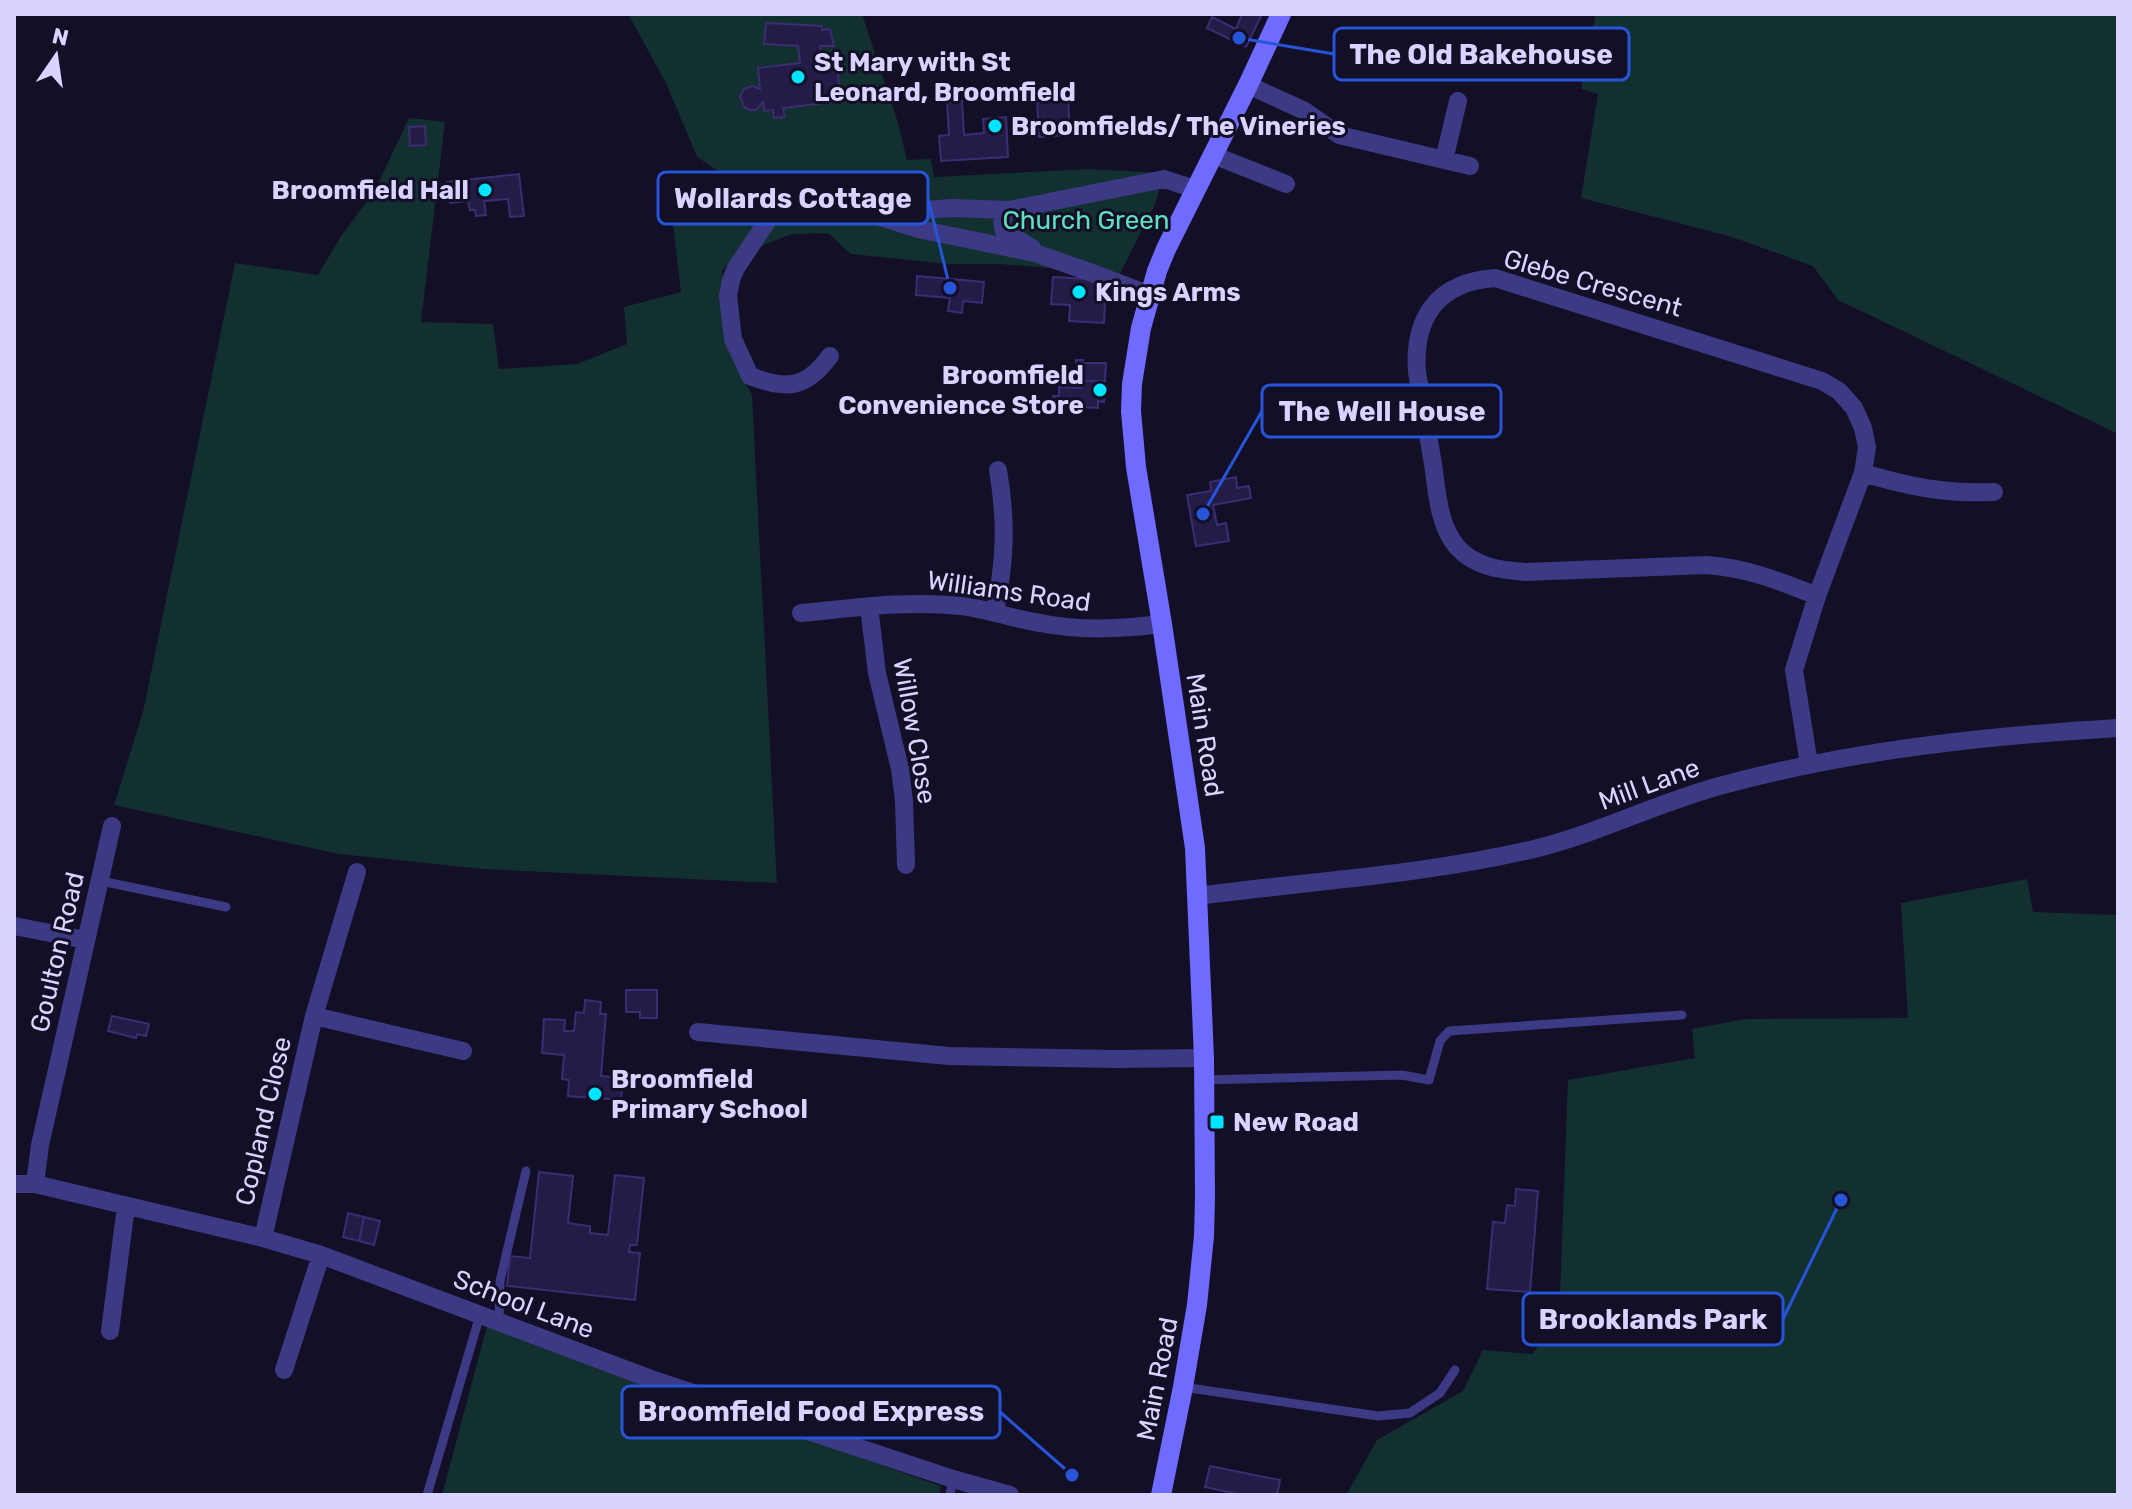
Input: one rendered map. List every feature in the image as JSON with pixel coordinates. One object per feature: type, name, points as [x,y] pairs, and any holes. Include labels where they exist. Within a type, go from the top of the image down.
[{"type":"main road","name":"Main Road","points":[[1157,1494],[1183,1387],[1197,1305],[1204,1236],[1204,1058],[1195,848],[1136,467],[1131,424],[1132,384],[1141,328],[1166,249],[1281,14]]},
{"type":"street","points":[[1248,85],[1305,111],[1339,135],[1470,166]]},
{"type":"street","points":[[1444,160],[1458,101]]},
{"type":"street","points":[[1213,155],[1286,184]]},
{"type":"street","points":[[880,217],[952,208],[1009,210],[1164,179],[1195,189]]},
{"type":"street","points":[[716,181],[1059,260]]},
{"type":"street","points":[[804,199],[774,211],[736,268],[728,296],[733,339],[750,376],[771,384],[797,385],[819,372],[830,356]]},
{"type":"street","points":[[1009,210],[1001,221],[1004,231],[1023,243],[1150,295]]},
{"type":"street","name":"Glebe Crescent","points":[[1809,764],[1794,670],[1817,596],[1863,473],[1867,447],[1854,408],[1839,391],[1822,381],[1495,278],[1477,279],[1458,286],[1441,297],[1429,311],[1419,331],[1417,372],[1442,517],[1456,546],[1468,557],[1500,570],[1525,572],[1707,565],[1733,567],[1759,573],[1817,596]]},
{"type":"street","points":[[995,612],[1005,536],[998,470]]},
{"type":"street","points":[[1863,473],[1928,490],[1994,492]]},
{"type":"street","name":"Williams Road","points":[[801,613],[917,603],[962,606],[1079,629],[1162,624]]},
{"type":"street","name":"Willow Close","points":[[869,607],[877,673],[900,769],[906,865]]},
{"type":"street","name":"Mill Lane","points":[[1198,896],[1385,873],[1518,852],[1574,838],[1720,786],[1809,764],[1933,743],[2118,728]]},
{"type":"street","name":"Goulton Road","points":[[35,1184],[40,1145],[112,826]]},
{"type":"street","name":"Copland Close","points":[[263,1238],[314,1016],[357,872]]},
{"type":"street","points":[[14,926],[86,940]]},
{"type":"street","name":"Copland Close","points":[[314,1016],[463,1051]]},
{"type":"street","points":[[698,1032],[949,1056],[1204,1058]]},
{"type":"street","name":"School Lane","points":[[14,1184],[35,1184],[263,1238],[321,1255],[651,1379],[952,1487],[1010,1495]]},
{"type":"street","points":[[110,1331],[126,1206]]},
{"type":"street","points":[[284,1370],[321,1255]]},
{"type":"lane","points":[[101,881],[226,907]]},
{"type":"lane","points":[[1204,1080],[1402,1075],[1429,1080],[1440,1041],[1449,1031],[1682,1015]]},
{"type":"lane","points":[[499,1322],[500,1281],[526,1171]]},
{"type":"lane","points":[[427,1495],[480,1315]]},
{"type":"lane","points":[[1183,1387],[1378,1416],[1410,1413],[1440,1393],[1455,1370]]},
{"type":"green space","name":"Church Green","points":[[628,14],[862,14],[907,160],[931,159],[934,177],[1088,169],[1165,173],[1154,206],[1120,274],[1000,264],[947,264],[851,254],[828,233],[792,234],[735,256],[722,271],[729,349],[752,396],[777,883],[483,869],[339,854],[114,805],[143,712],[235,263],[318,275],[341,236],[374,192],[409,118],[445,122],[421,322],[493,324],[499,369],[577,364],[627,344],[624,307],[681,292],[669,191],[725,190],[723,174],[697,157],[666,83]]},
{"type":"green space","points":[[1596,14],[2118,14],[2118,434],[1838,300],[1813,266],[1729,236],[1581,198],[1598,94],[1581,89]]},
{"type":"green space","points":[[2027,879],[2033,912],[2118,915],[2118,1495],[1346,1495],[1377,1440],[1463,1391],[1483,1350],[1532,1354],[1559,1321],[1568,1080],[1695,1058],[1692,1029],[1746,1019],[1908,1018],[1901,903]]},
{"type":"green space","points":[[487,1326],[941,1486],[939,1495],[442,1495]]},
{"type":"building","points":[[1242,14],[1262,14],[1246,47],[1207,28],[1212,17],[1236,29]]},
{"type":"building","name":"St Mary with St Leonard, Broomfield","points":[[766,23],[830,29],[834,46],[820,46],[822,60],[836,59],[841,101],[783,108],[785,117],[774,118],[773,110],[764,111],[763,102],[756,110],[744,107],[740,96],[744,89],[752,86],[760,89],[758,68],[800,63],[798,46],[764,44]]},
{"type":"building","points":[[1068,96],[1070,135],[1039,137],[1037,98]]},
{"type":"building","name":"Broomfields/ The Vineries","points":[[962,101],[964,135],[984,133],[983,119],[1006,117],[1008,157],[941,161],[939,136],[949,135],[947,102]]},
{"type":"building","points":[[425,126],[426,145],[410,146],[409,127]]},
{"type":"building","name":"Broomfield Hall","points":[[519,174],[524,216],[510,217],[508,199],[484,201],[486,215],[476,216],[475,210],[470,210],[468,201],[450,203],[447,182]]},
{"type":"building","points":[[917,276],[984,282],[982,303],[963,301],[962,313],[948,311],[950,298],[916,295]]},
{"type":"building","name":"Kings Arms","points":[[1053,277],[1106,280],[1104,323],[1069,321],[1070,305],[1051,304]]},
{"type":"building","points":[[1076,360],[1106,363],[1105,381],[1082,381],[1082,377],[1076,377]]},
{"type":"building","points":[[1082,381],[1105,381],[1104,402],[1098,401],[1098,408],[1053,404],[1053,396],[1059,396],[1059,387],[1081,388]]},
{"type":"building","points":[[1236,477],[1237,488],[1249,486],[1251,498],[1213,505],[1217,525],[1226,523],[1229,541],[1196,546],[1187,495],[1211,491],[1210,482]]},
{"type":"building","points":[[626,990],[657,990],[657,1018],[640,1018],[640,1012],[626,1012]]},
{"type":"building","points":[[585,1000],[601,1002],[600,1014],[606,1014],[601,1076],[623,1078],[621,1100],[568,1096],[569,1080],[562,1079],[564,1055],[542,1053],[544,1019],[565,1020],[564,1031],[574,1031],[576,1012],[584,1013]]},
{"type":"building","points":[[112,1016],[149,1024],[146,1036],[137,1034],[136,1038],[108,1031]]},
{"type":"building","points":[[539,1172],[573,1176],[568,1223],[590,1226],[590,1233],[608,1235],[615,1175],[644,1178],[637,1245],[630,1245],[629,1252],[640,1253],[635,1300],[507,1286],[510,1256],[530,1258]]},
{"type":"building","points":[[1516,1189],[1538,1191],[1530,1292],[1487,1289],[1493,1222],[1505,1223],[1507,1205],[1515,1206]]},
{"type":"building","points":[[348,1213],[364,1217],[359,1241],[343,1237]]},
{"type":"building","points":[[364,1217],[380,1221],[374,1245],[359,1241]]},
{"type":"building","points":[[1210,1466],[1280,1480],[1277,1495],[1242,1495],[1205,1487]]},
{"type":"place","name":"The Old Bakehouse","points":[[1239,38]]},
{"type":"place","name":"St Mary with St Leonard, Broomfield","points":[[798,77]]},
{"type":"place","name":"Broomfields/ The Vineries","points":[[995,126]]},
{"type":"place","name":"Broomfield Hall","points":[[485,190]]},
{"type":"place","name":"Wollards Cottage","points":[[950,288]]},
{"type":"place","name":"Kings Arms","points":[[1079,292]]},
{"type":"place","name":"Broomfield Convenience Store","points":[[1100,390]]},
{"type":"place","name":"The Well House","points":[[1203,514]]},
{"type":"place","name":"Broomfield Primary School","points":[[595,1094]]},
{"type":"place","name":"New Road","points":[[1217,1122]]},
{"type":"place","name":"Brooklands Park","points":[[1841,1200]]},
{"type":"place","name":"Broomfield Food Express","points":[[1072,1475]]}]
